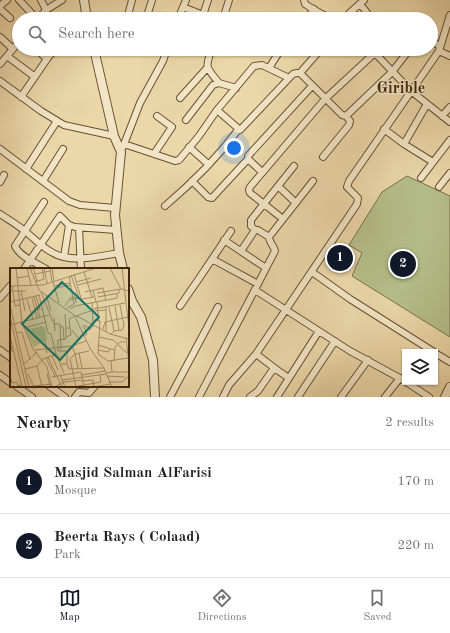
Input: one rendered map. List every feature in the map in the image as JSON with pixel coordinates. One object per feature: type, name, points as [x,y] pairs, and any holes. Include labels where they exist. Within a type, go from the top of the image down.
[{"type":"street","points":[[0,6],[7,0]]},
{"type":"street","points":[[19,0],[31,12]]},
{"type":"street","points":[[41,0],[46,10],[62,0]]},
{"type":"street","points":[[84,0],[86,12]]},
{"type":"street","points":[[129,12],[132,0]]},
{"type":"street","points":[[148,12],[152,0]]},
{"type":"street","points":[[181,12],[186,0]]},
{"type":"street","points":[[205,12],[208,0]]},
{"type":"street","points":[[225,12],[229,0]]},
{"type":"street","points":[[304,0],[305,4],[318,12]]},
{"type":"street","points":[[351,12],[362,2],[368,12]]},
{"type":"street","points":[[183,7],[196,12]]},
{"type":"street","points":[[0,9],[10,18]]},
{"type":"street","points":[[438,52],[450,15]]},
{"type":"street","points":[[0,37],[12,48]]},
{"type":"street","points":[[440,49],[450,56]]},
{"type":"street","points":[[0,64],[12,50]]},
{"type":"street","points":[[7,56],[35,77]]},
{"type":"street","points":[[44,56],[47,59]]},
{"type":"street","points":[[21,97],[49,56]]},
{"type":"street","points":[[96,56],[114,136],[122,148],[154,154],[175,161],[178,160],[189,147],[217,110],[254,66],[262,65],[289,78]]},
{"type":"street","points":[[123,268],[116,230],[115,208],[122,148],[140,103],[164,56]]},
{"type":"street","points":[[180,98],[207,68],[210,56]]},
{"type":"street","points":[[269,68],[277,56]]},
{"type":"street","points":[[165,206],[225,147],[238,130],[241,129],[289,78],[293,74],[300,73],[315,56]]},
{"type":"street","points":[[283,220],[249,190],[262,172],[326,98],[369,56]]},
{"type":"street","points":[[380,56],[392,72],[411,91],[450,122]]},
{"type":"street","points":[[346,116],[392,72],[404,56]]},
{"type":"street","points":[[223,397],[229,385],[256,354],[357,204],[358,198],[347,188],[347,185],[435,56]]},
{"type":"street","points":[[207,68],[219,83]]},
{"type":"street","points":[[300,73],[342,115],[346,116],[350,121],[349,125],[323,157]]},
{"type":"street","points":[[0,81],[57,121],[73,128],[114,136]]},
{"type":"street","points":[[186,120],[213,85],[219,83],[236,88]]},
{"type":"street","points":[[192,181],[212,198],[312,86]]},
{"type":"street","points":[[404,144],[427,104]]},
{"type":"street","points":[[442,116],[450,107]]},
{"type":"street","points":[[217,110],[238,130]]},
{"type":"street","points":[[154,154],[172,126],[157,116]]},
{"type":"street","points":[[26,169],[57,121]]},
{"type":"street","points":[[384,129],[404,144],[433,162]]},
{"type":"street","points":[[421,178],[450,140]]},
{"type":"street","points":[[189,147],[208,164]]},
{"type":"street","points":[[0,149],[67,200],[75,204],[115,208]]},
{"type":"street","points":[[43,181],[63,149]]},
{"type":"street","points":[[248,159],[262,172]]},
{"type":"street","points":[[199,397],[275,251],[275,247],[269,236],[255,230],[250,223],[251,220],[294,166]]},
{"type":"street","points":[[439,187],[450,173]]},
{"type":"street","points":[[0,182],[4,176]]},
{"type":"street","points":[[269,236],[312,181]]},
{"type":"street","points":[[278,186],[296,203]]},
{"type":"street","points":[[44,202],[15,246],[18,251],[44,268]]},
{"type":"street","points":[[0,216],[25,231],[40,244],[57,255],[80,258],[119,253]]},
{"type":"street","points":[[25,268],[60,216],[69,225],[79,228],[116,230]]},
{"type":"street","points":[[64,257],[69,225]]},
{"type":"street","points":[[79,228],[81,268]]},
{"type":"street","points":[[241,251],[255,230]]},
{"type":"street","points":[[180,306],[231,231]]},
{"type":"street","points":[[224,240],[266,268]]},
{"type":"street","points":[[212,259],[256,287],[286,310],[319,331],[402,379]]},
{"type":"street","points":[[312,272],[350,299],[430,349]]},
{"type":"street","points":[[0,298],[3,290]]},
{"type":"street","points":[[130,302],[141,317],[153,360],[155,397]]},
{"type":"street","points":[[170,397],[218,307]]},
{"type":"street","points":[[277,397],[319,331]]},
{"type":"street","points":[[298,397],[335,341]]},
{"type":"street","points":[[0,350],[10,357]]},
{"type":"street","points":[[256,354],[289,378]]},
{"type":"street","points":[[438,354],[450,362]]},
{"type":"street","points":[[341,397],[368,360]]},
{"type":"street","points":[[250,397],[258,391],[274,368]]},
{"type":"street","points":[[0,375],[10,382]]},
{"type":"street","points":[[385,397],[402,382]]},
{"type":"street","points":[[411,385],[429,397]]},
{"type":"street","points":[[17,387],[32,397]]},
{"type":"street","points":[[50,387],[65,397]]},
{"type":"street","points":[[75,397],[79,392],[89,392],[94,387]]},
{"type":"street","points":[[445,397],[450,387]]},
{"type":"green space","points":[[407,176],[450,196],[450,337],[352,276],[362,253],[349,245],[382,192]]},
{"type":"place","name":"Masjid Salman AlFarisi","points":[[340,258]]},
{"type":"place","name":"Beerta Rays ( Colaad)","points":[[403,264]]},
{"type":"district","name":"Girible","points":[[401,87]]}]
